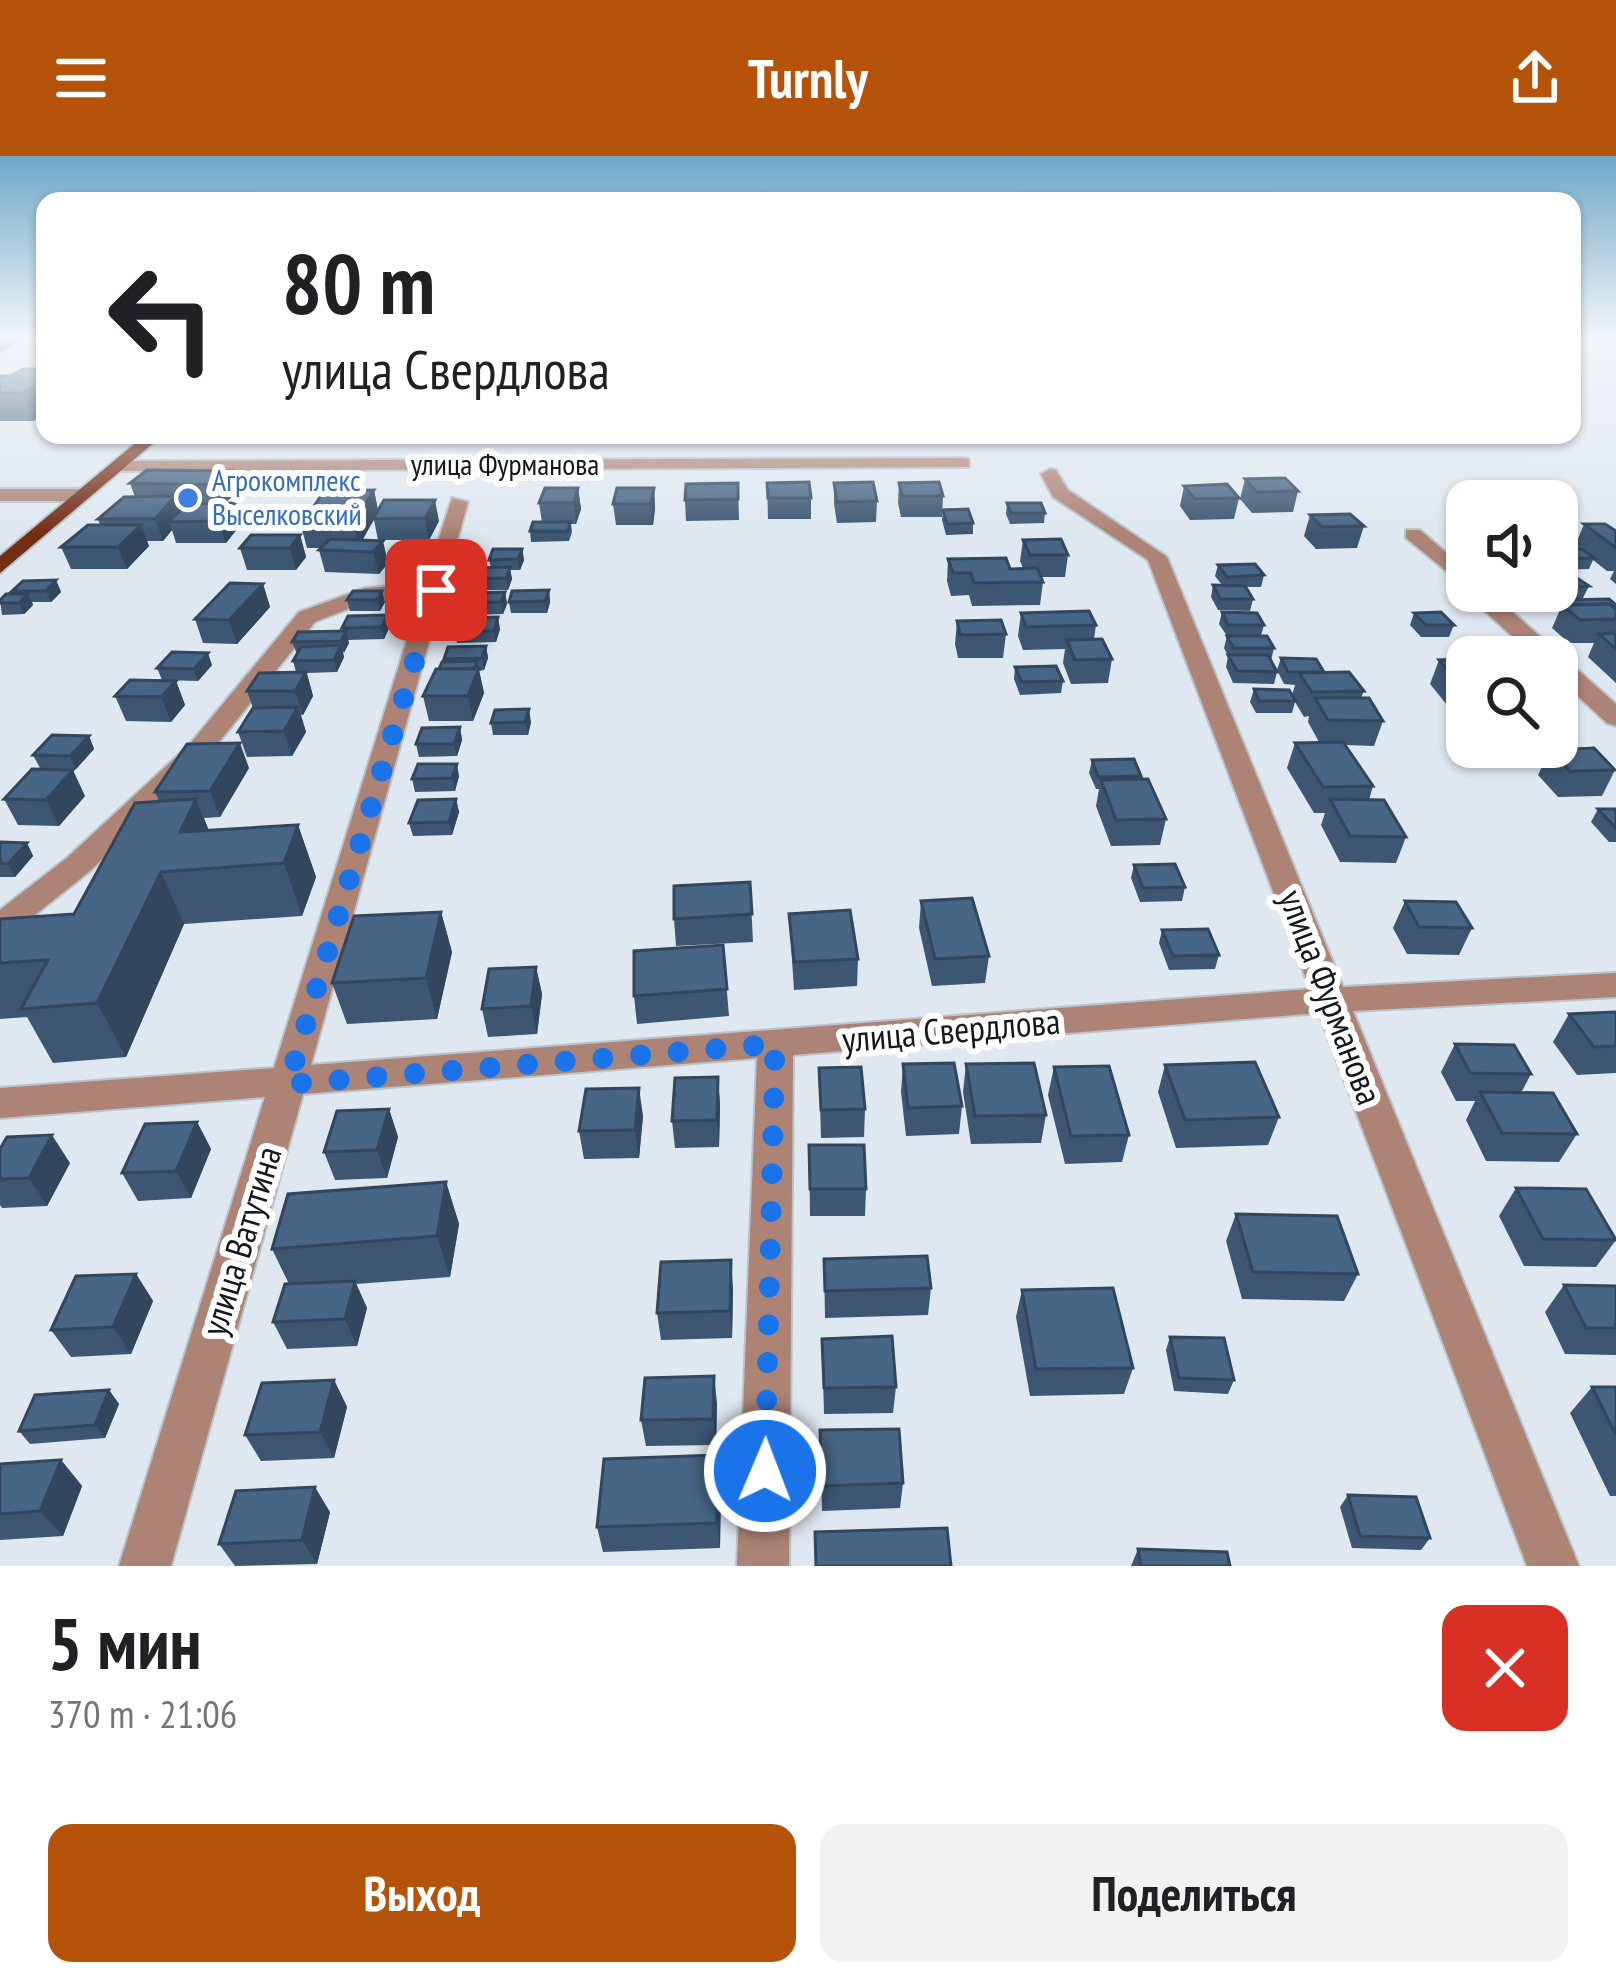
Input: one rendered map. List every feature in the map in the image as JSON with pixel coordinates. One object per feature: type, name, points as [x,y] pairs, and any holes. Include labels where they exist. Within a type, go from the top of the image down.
[{"type":"main road","points":[[0,567],[145,444]]},
{"type":"street","name":"улица Фурманова","points":[[119,466],[963,463]]},
{"type":"street","name":"улица Фурманова","points":[[1050,474],[1060,493],[1157,557],[1553,1566]]},
{"type":"street","points":[[0,495],[82,495]]},
{"type":"street","name":"улица Ватутина","points":[[145,1566],[460,502]]},
{"type":"street","points":[[1413,534],[1446,564]]},
{"type":"street","points":[[0,926],[79,864],[198,751],[307,617],[365,595],[436,590]]},
{"type":"street","points":[[1499,612],[1526,636]]},
{"type":"street","points":[[1578,683],[1616,718]]},
{"type":"street","name":"улица Свердлова","points":[[0,1103],[1333,1000],[1616,985]]},
{"type":"street","points":[[763,1566],[775,1044]]},
{"type":"building","points":[[147,470],[231,471],[216,485],[130,483]]},
{"type":"building","points":[[1285,478],[1298,491],[1257,492],[1245,479]]},
{"type":"building","points":[[809,482],[811,498],[768,498],[767,483]]},
{"type":"building","points":[[873,482],[877,501],[837,502],[834,483]]},
{"type":"building","points":[[939,482],[943,496],[902,496],[899,483]]},
{"type":"building","points":[[738,483],[738,499],[685,500],[686,484]]},
{"type":"building","points":[[1227,484],[1239,498],[1195,499],[1184,486]]},
{"type":"building","points":[[545,488],[578,488],[574,503],[539,503]]},
{"type":"building","points":[[617,488],[654,488],[651,504],[613,504]]},
{"type":"building","points":[[374,490],[353,525],[301,526],[324,491]]},
{"type":"building","points":[[175,496],[155,519],[98,519],[124,497]]},
{"type":"building","points":[[384,500],[435,500],[425,518],[373,519]]},
{"type":"building","points":[[235,503],[219,521],[169,522],[186,504]]},
{"type":"building","points":[[1007,503],[1041,503],[1045,513],[1011,513]]},
{"type":"building","points":[[968,509],[973,523],[947,524],[943,510]]},
{"type":"building","points":[[1350,514],[1364,526],[1322,527],[1310,515]]},
{"type":"building","points":[[533,522],[570,522],[568,531],[530,531]]},
{"type":"building","points":[[1584,524],[1605,524],[1616,531],[1616,548]]},
{"type":"building","points":[[88,525],[141,525],[118,547],[61,547]]},
{"type":"building","points":[[251,535],[300,535],[290,548],[240,548]]},
{"type":"building","points":[[330,539],[383,541],[373,552],[319,550]]},
{"type":"building","points":[[1061,539],[1068,555],[1030,555],[1023,540]]},
{"type":"building","points":[[493,549],[522,549],[518,559],[489,560]]},
{"type":"building","points":[[1578,549],[1582,549],[1594,558],[1578,558]]},
{"type":"building","points":[[1006,558],[1010,569],[1037,568],[1043,582],[974,583],[971,573],[953,573],[948,559]]},
{"type":"building","points":[[1255,564],[1264,575],[1227,577],[1218,565]]},
{"type":"building","points":[[510,567],[506,578],[470,579],[475,568]]},
{"type":"building","points":[[56,580],[46,591],[12,591],[23,581]]},
{"type":"building","points":[[230,583],[263,584],[229,620],[195,619]]},
{"type":"building","points":[[1213,585],[1245,586],[1253,599],[1220,599]]},
{"type":"building","points":[[549,590],[545,601],[509,602],[512,591]]},
{"type":"building","points":[[353,591],[382,591],[377,600],[347,600]]},
{"type":"building","points":[[505,592],[501,602],[468,603],[472,593]]},
{"type":"building","points":[[6,594],[28,594],[19,603],[0,603]]},
{"type":"building","points":[[1609,599],[1616,608],[1578,605],[1578,600]]},
{"type":"building","points":[[1609,604],[1616,609],[1616,619],[1580,620],[1570,612],[1578,612],[1578,605]]},
{"type":"building","points":[[1089,611],[1096,625],[1026,627],[1021,613]]},
{"type":"building","points":[[1222,612],[1257,613],[1264,625],[1228,625]]},
{"type":"building","points":[[1441,612],[1454,625],[1426,625],[1414,613]]},
{"type":"building","points":[[387,615],[382,627],[342,628],[348,616]]},
{"type":"building","points":[[498,617],[494,631],[455,631],[460,618]]},
{"type":"building","points":[[1001,620],[1006,634],[960,635],[957,621]]},
{"type":"building","points":[[346,631],[341,641],[292,642],[298,632]]},
{"type":"building","points":[[1616,633],[1616,649],[1599,634]]},
{"type":"building","points":[[1227,636],[1267,636],[1274,648],[1233,648]]},
{"type":"building","points":[[1102,639],[1112,659],[1075,660],[1067,640]]},
{"type":"building","points":[[341,645],[334,660],[293,661],[301,647]]},
{"type":"building","points":[[486,646],[482,658],[444,659],[448,647]]},
{"type":"building","points":[[172,652],[208,653],[194,669],[157,668]]},
{"type":"building","points":[[1228,655],[1268,655],[1277,672],[1237,671]]},
{"type":"building","points":[[1281,658],[1316,659],[1324,672],[1288,672]]},
{"type":"building","points":[[477,661],[474,669],[439,669],[442,662]]},
{"type":"building","points":[[1056,666],[1063,681],[1022,682],[1015,667]]},
{"type":"building","points":[[479,668],[468,696],[423,696],[436,669]]},
{"type":"building","points":[[306,672],[295,691],[247,691],[259,673]]},
{"type":"building","points":[[1349,672],[1364,691],[1312,692],[1299,673]]},
{"type":"building","points":[[130,680],[176,681],[161,697],[115,696]]},
{"type":"building","points":[[1254,689],[1289,690],[1296,701],[1259,701]]},
{"type":"building","points":[[1315,698],[1369,698],[1383,721],[1328,720]]},
{"type":"building","points":[[298,707],[284,731],[238,732],[253,708]]},
{"type":"building","points":[[529,709],[525,722],[491,723],[495,710]]},
{"type":"building","points":[[460,727],[454,744],[416,744],[422,728]]},
{"type":"building","points":[[52,735],[89,736],[70,756],[33,755]]},
{"type":"building","points":[[1343,742],[1373,786],[1323,787],[1295,743]]},
{"type":"building","points":[[240,743],[210,791],[155,792],[187,744]]},
{"type":"building","points":[[1594,748],[1615,770],[1570,771],[1567,768],[1578,768],[1578,749]]},
{"type":"building","points":[[1134,759],[1141,776],[1098,777],[1092,760]]},
{"type":"building","points":[[418,764],[457,764],[452,778],[412,779]]},
{"type":"building","points":[[32,769],[73,770],[46,800],[4,799]]},
{"type":"building","points":[[1148,779],[1166,819],[1116,820],[1101,780]]},
{"type":"building","points":[[196,799],[180,832],[298,825],[284,863],[161,872],[97,1003],[21,1009],[48,960],[0,963],[0,919],[74,914],[135,803]]},
{"type":"building","points":[[456,799],[449,822],[409,823],[418,800]]},
{"type":"building","points":[[1330,799],[1384,800],[1406,837],[1350,836]]},
{"type":"building","points":[[1598,809],[1616,809],[1616,828]]},
{"type":"building","points":[[0,842],[27,843],[8,864],[0,863]]},
{"type":"building","points":[[1175,864],[1185,887],[1143,888],[1134,865]]},
{"type":"building","points":[[750,882],[752,914],[674,919],[674,886]]},
{"type":"building","points":[[972,898],[989,956],[935,959],[921,901]]},
{"type":"building","points":[[1405,901],[1456,902],[1472,928],[1419,927]]},
{"type":"building","points":[[850,910],[858,959],[794,962],[789,914]]},
{"type":"building","points":[[441,912],[426,978],[332,983],[354,916]]},
{"type":"building","points":[[1208,929],[1219,955],[1173,956],[1162,930]]},
{"type":"building","points":[[723,945],[727,989],[634,996],[634,951]]},
{"type":"building","points":[[536,967],[531,1006],[482,1009],[489,969]]},
{"type":"building","points":[[1616,1012],[1616,1046],[1594,1047],[1569,1014]]},
{"type":"building","points":[[1455,1044],[1514,1045],[1531,1074],[1470,1073]]},
{"type":"building","points":[[1255,1062],[1279,1117],[1185,1120],[1165,1065]]},
{"type":"building","points":[[954,1063],[962,1106],[908,1108],[903,1064]]},
{"type":"building","points":[[1034,1063],[1046,1115],[975,1116],[966,1064]]},
{"type":"building","points":[[1109,1066],[1129,1135],[1071,1136],[1054,1067]]},
{"type":"building","points":[[861,1067],[865,1109],[821,1110],[819,1068]]},
{"type":"building","points":[[718,1077],[717,1120],[672,1121],[675,1078]]},
{"type":"building","points":[[639,1088],[635,1130],[579,1131],[586,1089]]},
{"type":"building","points":[[1480,1092],[1553,1093],[1577,1134],[1502,1133]]},
{"type":"building","points":[[389,1109],[377,1150],[324,1152],[337,1111]]},
{"type":"building","points":[[197,1122],[176,1171],[122,1173],[145,1124]]},
{"type":"building","points":[[52,1135],[29,1178],[0,1179],[0,1149],[7,1137]]},
{"type":"building","points":[[809,1145],[864,1145],[866,1189],[810,1189]]},
{"type":"building","points":[[446,1182],[437,1236],[272,1249],[288,1194]]},
{"type":"building","points":[[1516,1188],[1586,1189],[1616,1240],[1543,1239]]},
{"type":"building","points":[[1236,1214],[1337,1216],[1358,1274],[1253,1272]]},
{"type":"building","points":[[927,1256],[931,1288],[825,1291],[824,1259]]},
{"type":"building","points":[[731,1260],[730,1311],[657,1313],[661,1262]]},
{"type":"building","points":[[136,1274],[113,1327],[51,1330],[76,1276]]},
{"type":"building","points":[[355,1281],[345,1319],[273,1322],[285,1284]]},
{"type":"building","points":[[1564,1285],[1616,1286],[1616,1328],[1586,1328]]},
{"type":"building","points":[[1113,1288],[1133,1368],[1036,1369],[1022,1290]]},
{"type":"building","points":[[892,1336],[896,1387],[824,1388],[822,1339]]},
{"type":"building","points":[[1170,1337],[1224,1338],[1234,1380],[1179,1378]]},
{"type":"building","points":[[714,1376],[713,1419],[641,1420],[645,1378]]},
{"type":"building","points":[[334,1380],[320,1432],[245,1435],[262,1383]]},
{"type":"building","points":[[1592,1387],[1616,1387],[1616,1435]]},
{"type":"building","points":[[109,1390],[95,1425],[19,1431],[35,1395]]},
{"type":"building","points":[[899,1429],[903,1483],[822,1486],[820,1430]]},
{"type":"building","points":[[718,1455],[717,1523],[597,1527],[604,1459]]},
{"type":"building","points":[[61,1460],[40,1511],[0,1514],[0,1464]]},
{"type":"building","points":[[315,1487],[302,1540],[219,1544],[236,1491]]},
{"type":"building","points":[[1348,1495],[1416,1497],[1430,1538],[1360,1536]]},
{"type":"building","points":[[947,1528],[951,1566],[816,1566],[815,1532]]},
{"type":"building","points":[[1138,1549],[1227,1552],[1230,1566],[1141,1566]]},
{"type":"place","name":"Агрокомплекс Выселковский","points":[[188,498]]},
{"type":"route","points":[[436,590],[288,1084],[775,1044],[765,1471]]}]
